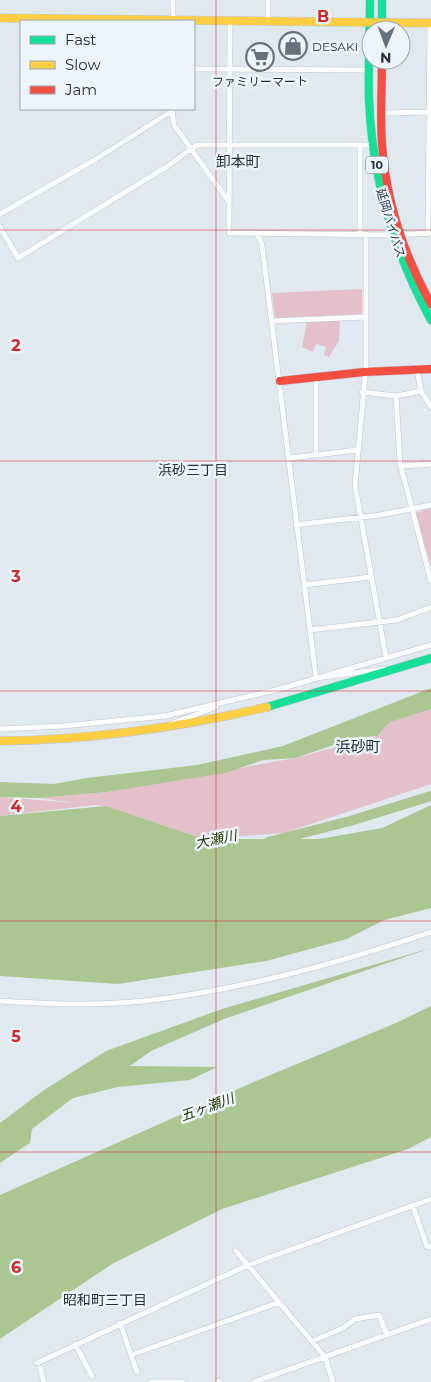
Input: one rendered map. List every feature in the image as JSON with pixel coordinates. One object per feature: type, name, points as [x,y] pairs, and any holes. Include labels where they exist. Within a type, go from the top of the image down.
[{"type":"main road","name":"延岡バイパス","points":[[370,0],[370,20]]},
{"type":"main road","points":[[382,0],[382,20]]},
{"type":"main road","points":[[0,18],[361,21]]},
{"type":"main road","points":[[411,22],[430,23]]},
{"type":"main road","name":"延岡バイパス","points":[[370,70],[370,113],[379,184],[397,235],[431,304]]},
{"type":"main road","name":"延岡バイパス","points":[[382,70],[382,144],[397,235],[408,277],[431,320]]},
{"type":"main road","points":[[280,381],[364,372],[431,369]]},
{"type":"main road","points":[[0,741],[53,741],[161,730],[250,713],[431,658]]},
{"type":"street","points":[[173,0],[173,20]]},
{"type":"street","points":[[268,0],[268,20]]},
{"type":"street","points":[[230,19],[230,233],[256,234],[429,234],[430,23]]},
{"type":"street","points":[[195,69],[361,70]]},
{"type":"street","points":[[0,214],[88,164],[172,110],[174,125],[230,202]]},
{"type":"street","points":[[383,113],[429,112]]},
{"type":"street","points":[[0,227],[18,258],[166,167],[197,145],[374,145]]},
{"type":"street","points":[[360,145],[366,367],[362,392],[355,485],[378,622],[386,658]]},
{"type":"street","points":[[256,234],[262,245],[316,678]]},
{"type":"street","points":[[272,321],[366,317]]},
{"type":"street","points":[[417,370],[421,391],[431,407]]},
{"type":"street","points":[[316,376],[316,455]]},
{"type":"street","points":[[362,392],[396,396],[421,391]]},
{"type":"street","points":[[396,396],[401,466],[431,581]]},
{"type":"street","points":[[290,458],[358,450]]},
{"type":"street","points":[[401,466],[431,464]]},
{"type":"street","points":[[296,525],[411,510],[431,505]]},
{"type":"street","points":[[304,585],[370,577]]},
{"type":"street","points":[[310,630],[397,620],[431,607]]},
{"type":"street","points":[[0,729],[63,726],[166,716],[220,704],[431,645]]},
{"type":"street","points":[[316,678],[384,669],[391,671]]},
{"type":"street","points":[[161,730],[164,726],[216,708],[220,704]]},
{"type":"street","points":[[0,1001],[85,1004],[144,1001],[196,993],[306,970],[431,932]]},
{"type":"street","points":[[44,1382],[38,1366],[75,1344],[248,1265],[431,1199]]},
{"type":"street","points":[[413,1206],[427,1247],[431,1246]]},
{"type":"street","points":[[236,1251],[325,1357],[333,1382]]},
{"type":"street","points":[[132,1355],[280,1302]]},
{"type":"street","points":[[313,1341],[343,1328],[355,1319],[379,1315],[387,1335]]},
{"type":"street","points":[[254,1382],[431,1319]]},
{"type":"street","points":[[120,1323],[137,1372]]},
{"type":"street","points":[[75,1344],[92,1376]]},
{"type":"street","points":[[151,1382],[183,1382]]},
{"type":"shaded area","points":[[362,289],[362,314],[275,318],[272,293]]},
{"type":"shaded area","points":[[307,321],[340,321],[339,341],[329,357],[324,355],[326,347],[316,344],[313,352],[302,347]]},
{"type":"shaded area","points":[[431,508],[431,566],[415,513]]},
{"type":"shaded area","points":[[431,706],[431,784],[284,833],[204,839],[106,806],[95,805],[0,816],[0,797],[76,803],[39,798],[107,792],[295,758],[377,736],[390,722]]},
{"type":"water","points":[[431,688],[431,709],[390,722],[377,736],[354,738],[295,758],[263,760],[225,773],[107,792],[39,798],[0,797],[0,782],[53,784],[87,778],[197,765],[283,746]]},
{"type":"water","points":[[431,805],[431,908],[384,920],[347,939],[266,961],[118,984],[0,976],[0,816],[106,806],[204,839],[319,839],[382,828]]},
{"type":"water","points":[[431,948],[224,1019],[151,1051],[130,1066],[217,1067],[190,1080],[118,1087],[73,1098],[32,1129],[30,1143],[0,1163],[0,1123],[44,1090],[106,1051],[222,1009]]},
{"type":"water","name":"五ヶ瀬川","points":[[431,1006],[431,1137],[408,1149],[222,1209],[112,1264],[0,1339],[0,1195],[263,1078],[396,1023]]},
{"type":"waterway","name":"大瀬川","points":[[268,842],[350,821],[431,796]]},
{"type":"traffic: fast","points":[[370,0],[369,99],[371,128],[380,185],[387,213],[406,268],[431,320]]},
{"type":"traffic: fast","points":[[382,0],[382,20]]},
{"type":"traffic: fast","points":[[267,707],[431,658]]},
{"type":"traffic: slow","points":[[0,18],[172,20]]},
{"type":"traffic: slow","points":[[195,20],[431,23]]},
{"type":"traffic: slow","points":[[0,741],[68,738],[135,732],[267,707]]},
{"type":"traffic: jam","points":[[382,70],[381,134],[384,165],[392,206],[405,247],[431,304]]},
{"type":"traffic: jam","points":[[280,381],[364,372],[431,369]]},
{"type":"place","name":"DESAKI","points":[[293,46]]},
{"type":"place","name":"ファミリーマート","points":[[260,57]]},
{"type":"district","name":"卸本町","points":[[238,161]]},
{"type":"district","name":"浜砂三丁目","points":[[193,470]]},
{"type":"district","name":"浜砂町","points":[[358,746]]},
{"type":"district","name":"昭和町三丁目","points":[[105,1300]]}]
